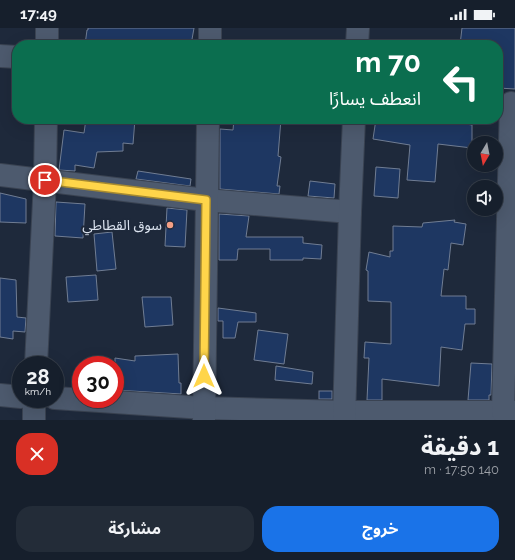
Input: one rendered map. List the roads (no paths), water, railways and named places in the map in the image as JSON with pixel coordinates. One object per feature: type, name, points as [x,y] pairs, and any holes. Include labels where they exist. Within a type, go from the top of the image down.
[{"type":"street","points":[[47,28],[47,40]]},
{"type":"street","points":[[210,28],[210,40]]},
{"type":"street","points":[[357,40],[358,28]]},
{"type":"street","points":[[0,56],[12,57]]},
{"type":"street","points":[[64,399],[204,414],[344,416],[509,412],[508,102]]},
{"type":"street","points":[[36,356],[45,180],[46,124]]},
{"type":"street","points":[[204,414],[208,124]]},
{"type":"street","points":[[344,416],[354,124]]},
{"type":"street","points":[[0,175],[206,200],[350,212]]},
{"type":"street","points":[[0,396],[12,396]]},
{"type":"street","points":[[34,408],[34,420]]},
{"type":"place","name":"سوق القطاطي","points":[[170,225]]}]
